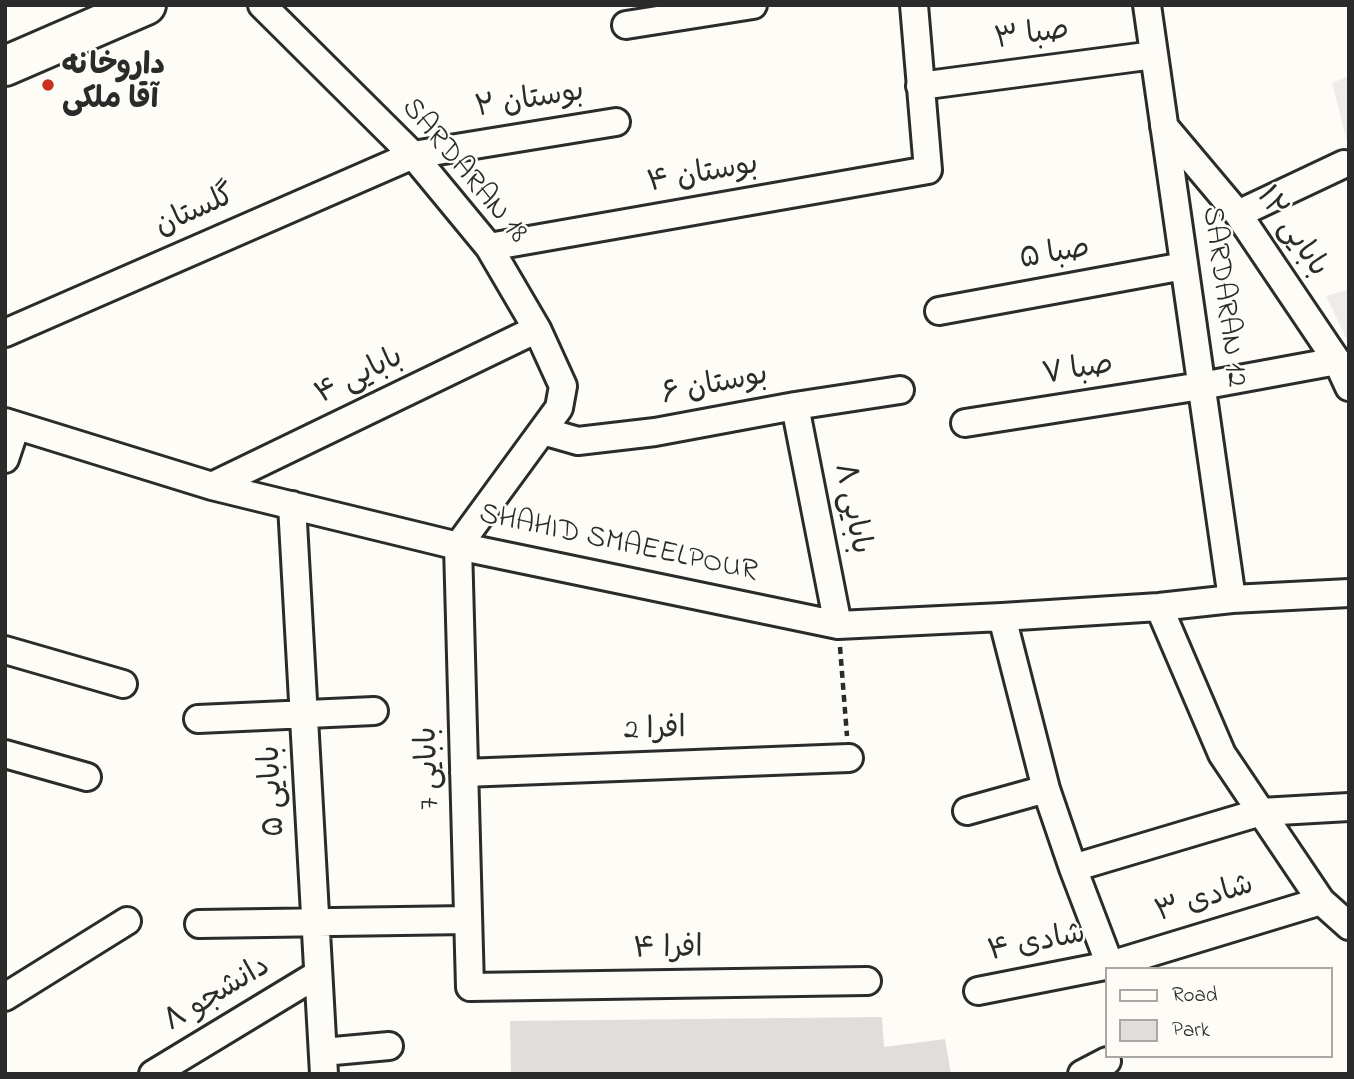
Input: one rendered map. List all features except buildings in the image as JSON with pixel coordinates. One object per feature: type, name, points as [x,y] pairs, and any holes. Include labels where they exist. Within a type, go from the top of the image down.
[{"type":"highway","points":[[5,66],[146,5]]},
{"type":"street","name":"SARDARAN 18","points":[[262,5],[413,155],[489,247],[537,330],[563,386],[559,408],[458,546]]},
{"type":"street","points":[[626,25],[752,5]]},
{"type":"street","points":[[914,5],[920,86]]},
{"type":"street","name":"SARDARAN 12","points":[[1147,5],[1232,599]]},
{"type":"street","name":"صبا ۳","points":[[920,86],[1154,55]]},
{"type":"street","name":"بوستان ۴","points":[[489,247],[928,170],[920,86]]},
{"type":"street","name":"بوستان ۲","points":[[413,155],[616,122]]},
{"type":"street","name":"بابایی ۱۲","points":[[1164,126],[1238,214],[1337,360],[1349,387]]},
{"type":"street","name":"گلستان","points":[[5,332],[413,155]]},
{"type":"street","points":[[1238,214],[1344,164]]},
{"type":"street","name":"صبا ۵","points":[[939,311],[1184,266]]},
{"type":"street","name":"بابایی ۴","points":[[212,486],[537,330]]},
{"type":"street","name":"صبا ۷","points":[[965,423],[1201,386],[1337,360]]},
{"type":"street","name":"بوستان ۶","points":[[543,431],[578,441],[655,432],[900,390]]},
{"type":"street","name":"بابایی ۸","points":[[796,406],[838,625]]},
{"type":"street","points":[[5,459],[11,424]]},
{"type":"street","name":"SHAHID SMAEELPOUR","points":[[11,424],[212,486],[458,546],[838,625],[1002,617],[1349,593]]},
{"type":"street","name":"بابایی ۵","points":[[292,505],[323,1063]]},
{"type":"street","name":"بابایی 7","points":[[458,546],[470,987]]},
{"type":"street","points":[[1159,607],[1222,754],[1321,901],[1349,926]]},
{"type":"street","points":[[1002,617],[1046,789],[1110,965]]},
{"type":"street","points":[[5,650],[123,684]]},
{"type":"street","points":[[198,719],[374,711]]},
{"type":"street","points":[[5,754],[87,777]]},
{"type":"street","name":"افرا 2","points":[[464,773],[849,758]]},
{"type":"street","points":[[967,811],[1046,789]]},
{"type":"street","points":[[1073,868],[1261,812],[1349,807]]},
{"type":"street","name":"شادی ۳","points":[[1110,965],[1321,901]]},
{"type":"street","points":[[199,924],[468,920]]},
{"type":"street","points":[[5,997],[127,921]]},
{"type":"street","name":"شادی ۴","points":[[978,991],[1110,965]]},
{"type":"street","name":"دانشجو ۸","points":[[153,1074],[318,974]]},
{"type":"street","name":"افرا ۴","points":[[470,987],[867,981]]},
{"type":"street","points":[[323,1063],[389,1046]]},
{"type":"street","points":[[1082,1074],[1107,1061]]},
{"type":"path","points":[[838,625],[849,758]]},
{"type":"shaded area","points":[[1349,76],[1349,149],[1332,83]]},
{"type":"shaded area","points":[[1349,289],[1349,344],[1326,296]]},
{"type":"green space","points":[[882,1017],[884,1047],[945,1039],[951,1074],[511,1074],[510,1021]]},
{"type":"place","name":"داروخانه آقا ملکی","points":[[48,85]]}]
